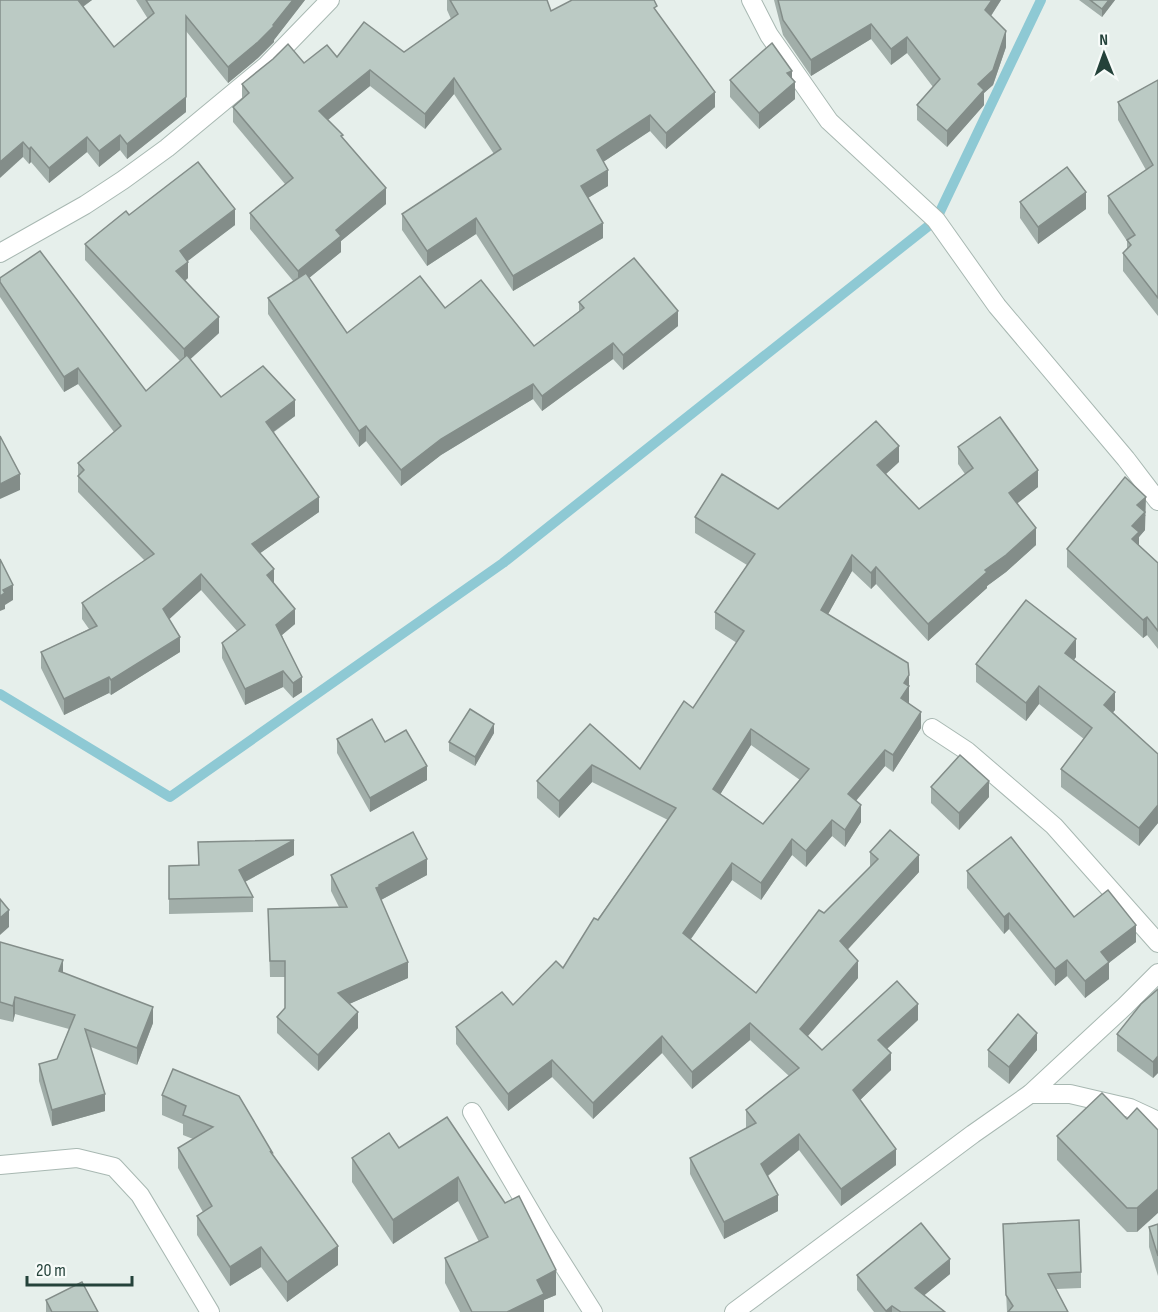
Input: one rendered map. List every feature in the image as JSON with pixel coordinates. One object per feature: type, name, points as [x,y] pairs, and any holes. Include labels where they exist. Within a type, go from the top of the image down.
[{"type":"street","points":[[0,253],[85,205],[167,148],[266,66],[330,0]]},
{"type":"street","points":[[750,0],[769,35],[829,121],[936,220],[997,306],[1126,459],[1158,501]]},
{"type":"street","points":[[932,728],[967,751],[1054,826],[1158,943]]},
{"type":"street","points":[[734,1312],[1030,1094],[1158,973]]},
{"type":"street","points":[[1030,1094],[1070,1094],[1130,1108],[1158,1121]]},
{"type":"street","points":[[472,1112],[543,1233],[593,1312]]},
{"type":"street","points":[[0,1166],[77,1158],[114,1167],[140,1195],[210,1312]]},
{"type":"building","points":[[0,0],[78,0],[114,47],[154,13],[146,0],[293,0],[274,26],[228,67],[186,16],[186,97],[127,144],[120,135],[99,151],[87,137],[49,168],[31,147],[29,149],[23,142],[0,162]]},
{"type":"building","points":[[450,0],[547,0],[551,11],[572,0],[654,0],[657,6],[654,8],[715,92],[666,133],[650,115],[597,150],[608,170],[581,186],[603,223],[513,276],[476,218],[427,251],[402,214],[501,149],[454,78],[425,114],[370,70],[319,111],[343,135],[341,136],[386,188],[336,230],[341,236],[298,271],[250,213],[293,178],[233,107],[249,93],[242,84],[288,44],[304,63],[327,45],[337,57],[364,22],[404,52],[458,14]]},
{"type":"building","points":[[778,0],[992,0],[985,10],[1006,31],[993,70],[978,84],[984,90],[947,131],[917,105],[940,79],[907,37],[891,49],[871,24],[811,60],[783,20]]},
{"type":"building","points":[[1090,0],[1109,0],[1102,9]]},
{"type":"building","points":[[772,43],[792,71],[787,73],[795,82],[759,113],[730,80]]},
{"type":"building","points":[[1158,80],[1158,298],[1123,253],[1131,245],[1127,240],[1135,235],[1108,196],[1153,165],[1118,102]]},
{"type":"building","points":[[198,162],[235,209],[180,251],[188,262],[176,271],[219,317],[184,349],[85,244],[126,211],[129,215]]},
{"type":"building","points":[[1067,167],[1086,192],[1038,227],[1020,202]]},
{"type":"building","points":[[40,251],[146,391],[187,355],[221,397],[263,366],[295,400],[266,422],[319,497],[252,544],[274,569],[267,575],[295,609],[276,625],[302,677],[293,683],[283,671],[245,689],[222,643],[245,625],[201,574],[163,609],[180,637],[111,680],[109,677],[64,699],[41,652],[97,626],[82,603],[154,554],[78,476],[84,470],[78,463],[121,426],[78,368],[64,377],[0,282],[0,278]]},
{"type":"building","points":[[634,258],[678,311],[623,355],[613,343],[542,396],[533,384],[441,439],[401,470],[366,426],[359,431],[268,298],[306,273],[347,333],[420,276],[445,308],[481,280],[534,346],[584,308],[579,302]]},
{"type":"building","points":[[1000,417],[1038,470],[1009,493],[1036,528],[985,570],[987,572],[928,624],[876,567],[871,573],[852,555],[821,610],[908,663],[909,675],[904,683],[909,686],[901,698],[921,712],[893,755],[885,750],[848,794],[861,805],[845,830],[832,820],[806,851],[792,839],[761,883],[732,863],[683,933],[756,993],[819,910],[824,913],[878,859],[870,852],[890,830],[919,855],[840,941],[858,961],[800,1029],[822,1050],[897,981],[918,1004],[878,1040],[891,1053],[853,1090],[896,1149],[841,1189],[799,1134],[761,1164],[778,1195],[724,1222],[690,1158],[756,1123],[746,1110],[799,1068],[750,1023],[692,1072],[662,1036],[593,1103],[552,1060],[508,1094],[456,1027],[502,992],[513,1005],[556,961],[563,968],[594,918],[598,920],[676,808],[592,765],[559,801],[537,781],[590,724],[640,769],[684,701],[693,708],[744,631],[715,612],[755,554],[695,517],[722,474],[778,509],[876,421],[899,446],[877,465],[919,509],[973,468],[958,447]],"holes":[[[751,729],[809,769],[763,824],[713,789]]]},
{"type":"building","points":[[0,436],[20,474],[0,484]]},
{"type":"building","points":[[1125,477],[1146,497],[1137,505],[1145,512],[1132,526],[1139,532],[1132,539],[1158,563],[1158,631],[1147,617],[1143,620],[1067,549]]},
{"type":"building","points":[[0,559],[13,585],[3,590],[5,593],[0,596]]},
{"type":"building","points":[[1026,600],[1076,639],[1065,653],[1115,692],[1104,705],[1158,754],[1158,805],[1139,828],[1061,769],[1092,728],[1039,686],[1026,703],[976,664]]},
{"type":"building","points":[[470,709],[494,724],[475,757],[449,742]]},
{"type":"building","points":[[372,719],[385,742],[406,730],[427,766],[370,798],[337,739]]},
{"type":"building","points":[[960,755],[989,781],[959,813],[931,787]]},
{"type":"building","points":[[413,832],[427,859],[376,888],[408,962],[338,993],[358,1012],[318,1055],[277,1017],[285,1008],[285,961],[270,961],[268,909],[347,907],[331,875]]},
{"type":"building","points":[[1011,837],[1074,917],[1108,890],[1136,925],[1101,952],[1109,962],[1085,981],[1067,960],[1055,969],[1009,913],[1004,917],[967,871]]},
{"type":"building","points":[[294,840],[239,870],[253,897],[169,899],[169,866],[199,865],[198,842]]},
{"type":"building","points":[[0,899],[9,910],[0,918]]},
{"type":"building","points":[[0,942],[63,960],[59,971],[153,1007],[137,1048],[85,1029],[105,1094],[52,1110],[39,1064],[57,1059],[75,1015],[15,997],[13,1006],[0,1002]]},
{"type":"building","points":[[1158,989],[1158,1056],[1153,1062],[1117,1034],[1141,1004]]},
{"type":"building","points":[[1018,1014],[1037,1033],[1009,1067],[988,1050]]},
{"type":"building","points":[[173,1069],[239,1096],[272,1152],[270,1151],[338,1246],[287,1282],[261,1247],[230,1267],[197,1216],[212,1206],[178,1148],[213,1127],[183,1115],[186,1106],[162,1095]]},
{"type":"building","points":[[1102,1093],[1127,1119],[1137,1108],[1158,1130],[1158,1189],[1137,1208],[1127,1208],[1057,1136]]},
{"type":"building","points":[[447,1117],[505,1203],[519,1196],[556,1270],[537,1280],[544,1294],[507,1312],[472,1312],[445,1258],[488,1237],[458,1177],[393,1220],[352,1158],[389,1133],[399,1148]]},
{"type":"building","points":[[1079,1220],[1081,1272],[1048,1274],[1068,1312],[1008,1312],[1013,1306],[1006,1295],[1003,1224]]},
{"type":"building","points":[[921,1223],[950,1259],[915,1288],[945,1312],[901,1312],[892,1306],[886,1311],[857,1275]]},
{"type":"building","points":[[1158,1224],[1158,1256],[1149,1227]]},
{"type":"building","points":[[82,1282],[98,1312],[52,1312],[46,1300]]},
{"type":"waterway","points":[[0,694],[170,797],[503,563],[936,220],[1041,0]]}]
